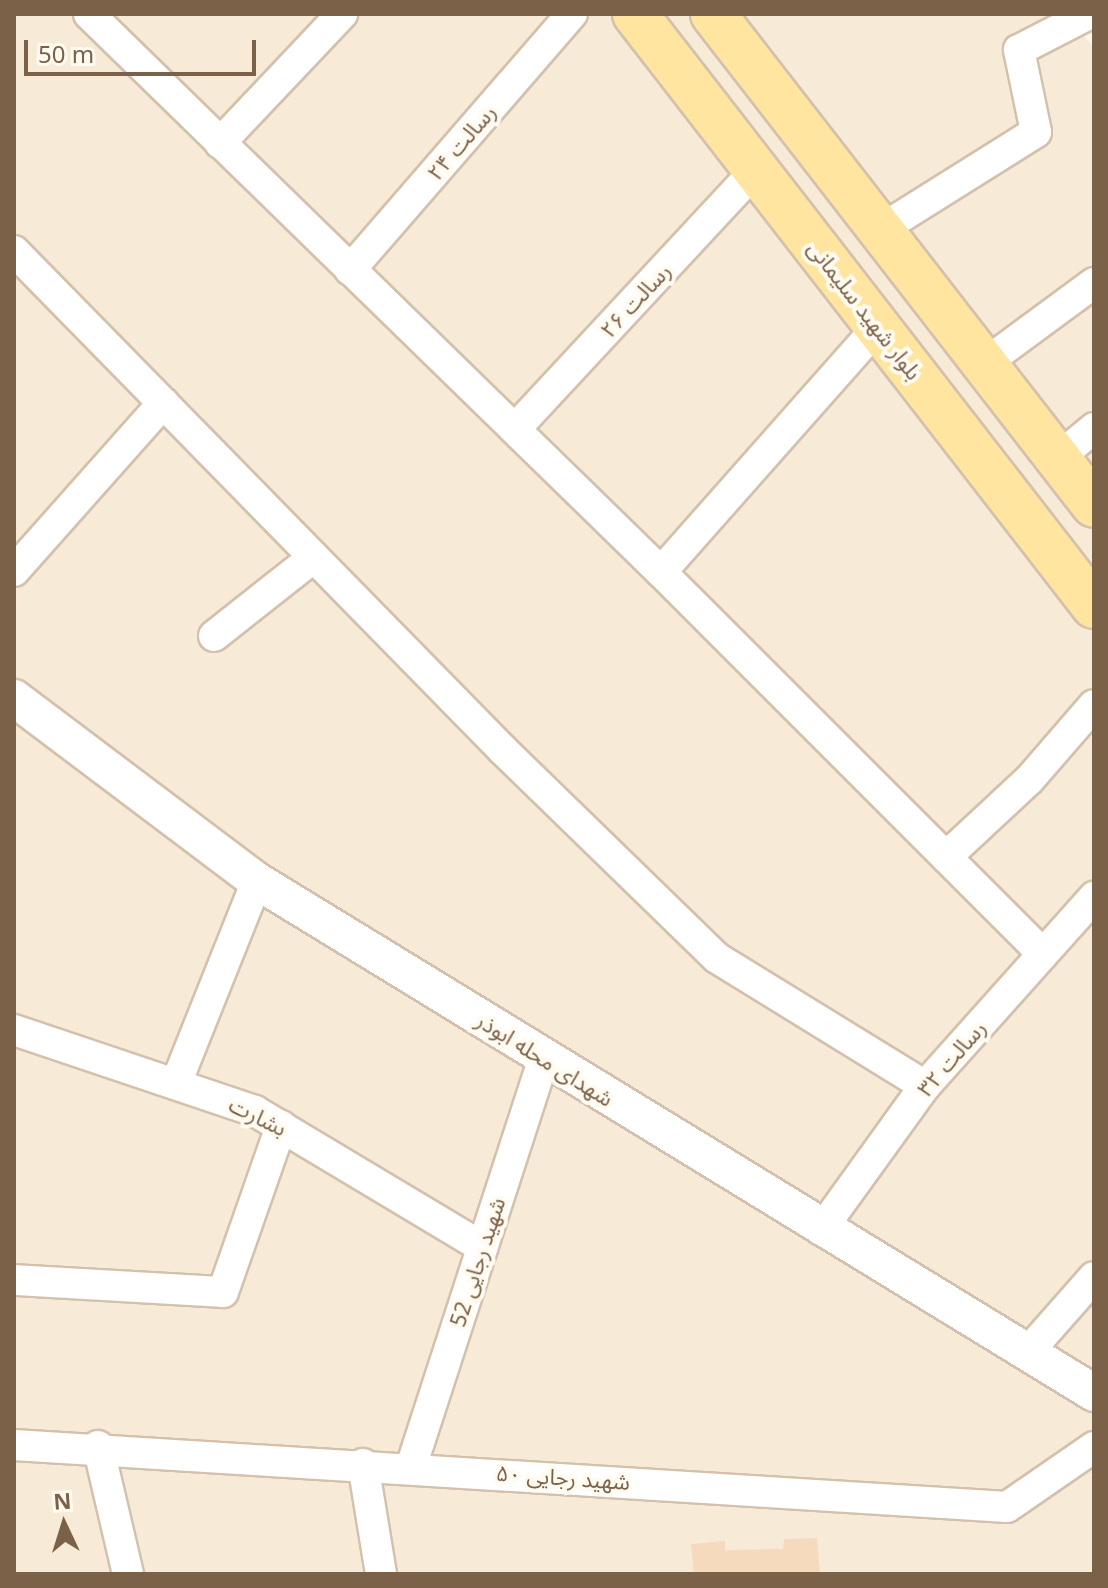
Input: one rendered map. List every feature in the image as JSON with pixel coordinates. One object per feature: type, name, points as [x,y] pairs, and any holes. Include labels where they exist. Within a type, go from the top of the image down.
[{"type":"main road","name":"بلوار شهید سلیمانی","points":[[635,14],[1094,606]]},
{"type":"main road","points":[[713,14],[1094,505]]},
{"type":"street","points":[[89,14],[661,572],[1043,954]]},
{"type":"street","points":[[220,143],[342,14]]},
{"type":"street","name":"رسالت ۲۴","points":[[350,270],[572,14]]},
{"type":"street","points":[[880,230],[1036,132],[1019,50],[1089,14]]},
{"type":"street","name":"رسالت ۲۶","points":[[515,429],[756,170]]},
{"type":"street","points":[[14,251],[314,557],[717,958],[925,1086]]},
{"type":"street","points":[[984,364],[1094,283]]},
{"type":"street","points":[[661,572],[878,327]]},
{"type":"street","points":[[14,571],[163,403]]},
{"type":"street","points":[[1058,458],[1094,428]]},
{"type":"street","points":[[214,636],[314,557]]},
{"type":"street","points":[[946,857],[1029,780],[1094,705]]},
{"type":"street","name":"شهدای محله ابوذر","points":[[21,715],[257,881],[821,1230],[1094,1393]]},
{"type":"street","points":[[177,1081],[257,881]]},
{"type":"street","name":"رسالت ۳۲","points":[[821,1230],[925,1086],[1094,897]]},
{"type":"street","name":"بشارت","points":[[14,1030],[177,1081],[281,1126],[482,1247]]},
{"type":"street","name":"شهید رجایی 52","points":[[411,1467],[544,1058]]},
{"type":"street","points":[[14,1280],[223,1292],[281,1126]]},
{"type":"street","points":[[1027,1353],[1094,1277]]},
{"type":"street","name":"شهید رجایی ۵۰","points":[[14,1445],[98,1446],[1007,1507],[1094,1447]]},
{"type":"street","points":[[98,1446],[128,1574]]},
{"type":"street","points":[[363,1464],[381,1574]]},
{"type":"shaded area","points":[[14,14],[1066,14],[1094,48],[1094,1574],[14,1574]]},
{"type":"building","points":[[817,1538],[820,1574],[694,1574],[691,1544],[725,1541],[725,1550],[783,1549],[784,1539]]}]
